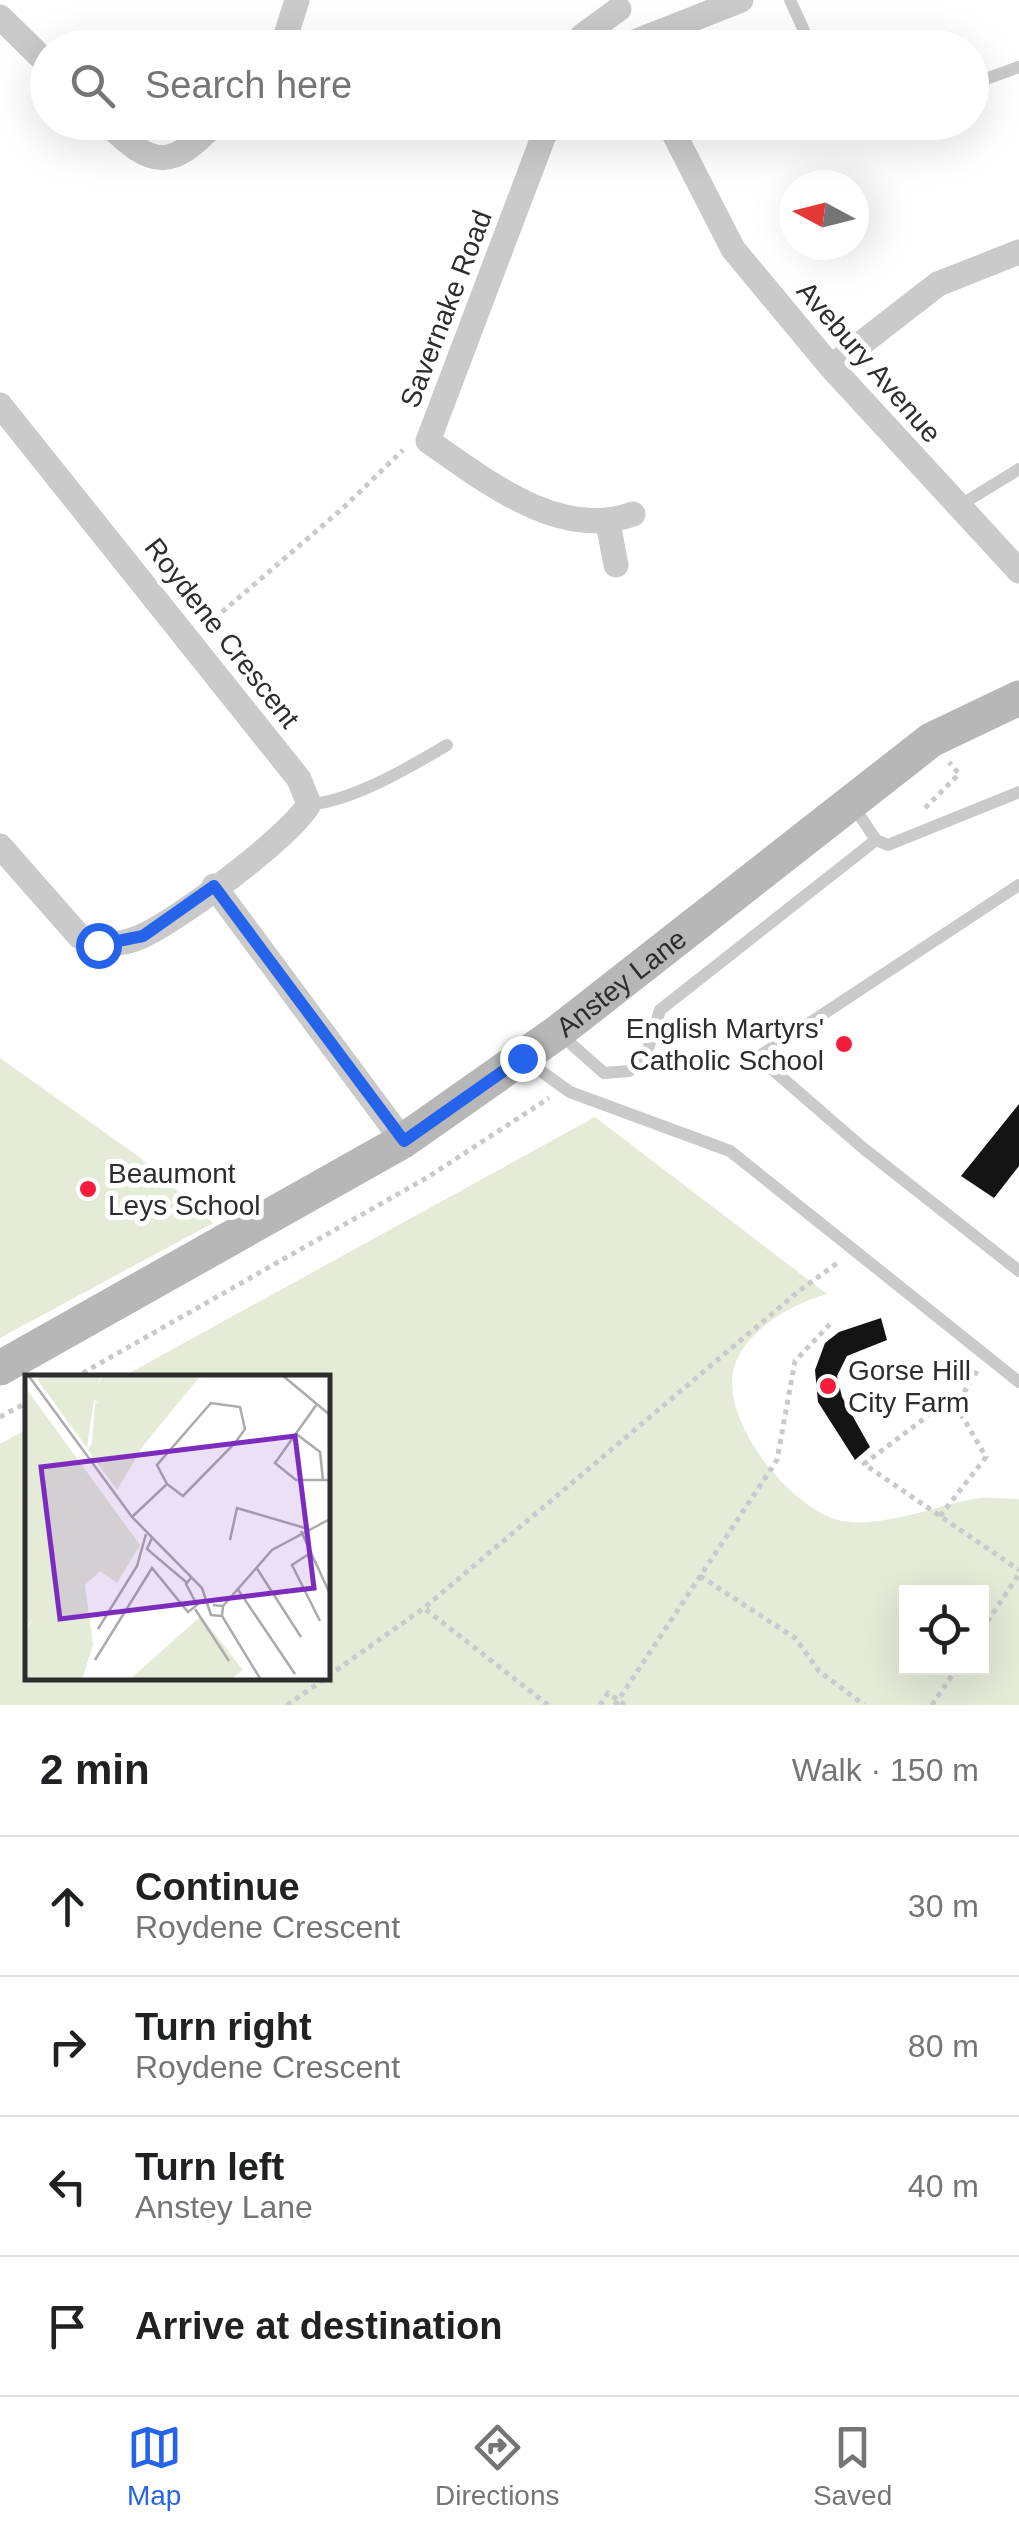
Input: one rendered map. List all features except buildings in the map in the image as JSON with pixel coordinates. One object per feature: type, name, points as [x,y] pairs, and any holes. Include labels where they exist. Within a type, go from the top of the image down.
[{"type":"main road","name":"Anstey Lane","points":[[0,1368],[404,1141],[558,1032],[931,740],[1019,698]]},
{"type":"street","points":[[288,30],[297,0]]},
{"type":"street","points":[[670,30],[742,0]]},
{"type":"street","points":[[589,30],[617,5],[628,30]]},
{"type":"street","points":[[0,17],[30,46]]},
{"type":"street","points":[[126,140],[138,151],[161,158],[188,153],[200,140]]},
{"type":"street","name":"Savernake Road","points":[[543,140],[428,441],[480,477],[545,512],[590,524],[608,523],[633,514]]},
{"type":"street","name":"Avebury Avenue","points":[[677,140],[733,249],[831,367],[1019,571]]},
{"type":"street","points":[[831,367],[938,284],[1019,252]]},
{"type":"street","name":"Roydene Crescent","points":[[0,406],[299,779],[309,804]]},
{"type":"street","points":[[608,523],[616,565]]},
{"type":"street","points":[[0,846],[80,938],[98,945],[143,936],[299,822],[309,804]]},
{"type":"street","points":[[214,886],[404,1141]]},
{"type":"lane","points":[[790,0],[804,30]]},
{"type":"lane","points":[[989,78],[1019,67]]},
{"type":"lane","points":[[956,507],[1019,469]]},
{"type":"lane","points":[[309,804],[326,804],[447,745]]},
{"type":"lane","points":[[850,803],[876,840],[888,846],[1019,792]]},
{"type":"lane","points":[[558,1032],[604,1073],[629,1072],[645,1059],[660,1010],[876,840]]},
{"type":"lane","points":[[1019,885],[758,1057],[864,1148],[1019,1271]]},
{"type":"lane","points":[[522,1058],[570,1092],[730,1150],[1019,1382]]},
{"type":"path","points":[[190,640],[342,510],[397,452],[428,441]]},
{"type":"path","points":[[330,1675],[424,1608],[768,1316],[855,1250]]},
{"type":"path","points":[[616,1703],[776,1460],[795,1361],[830,1324]]},
{"type":"path","points":[[956,1406],[986,1356]]},
{"type":"path","points":[[940,1516],[986,1457],[956,1406],[946,1402],[864,1464],[1019,1572],[989,1619]]},
{"type":"path","points":[[0,1417],[25,1404]]},
{"type":"path","points":[[700,1576],[795,1638],[819,1670],[864,1705]]},
{"type":"path","points":[[424,1608],[548,1705]]},
{"type":"path","points":[[932,1705],[952,1675]]},
{"type":"path","points":[[287,1705],[323,1680]]},
{"type":"path","points":[[600,1705],[608,1693],[616,1703],[625,1705]]},
{"type":"green space","name":"Beaumont Leys School","points":[[0,1058],[138,1156],[213,1223],[0,1338]]},
{"type":"green space","points":[[595,1117],[827,1294],[788,1310],[753,1336],[737,1359],[732,1381],[735,1405],[745,1430],[777,1477],[798,1497],[818,1511],[853,1522],[887,1520],[978,1498],[1019,1499],[1019,1705],[0,1705],[0,1444],[25,1430],[25,1680],[330,1680],[330,1375],[126,1375]]},
{"type":"place","name":"English Martyrs' Catholic School","points":[[844,1044]]},
{"type":"place","name":"Beaumont Leys School","points":[[88,1189]]},
{"type":"place","name":"Gorse Hill City Farm","points":[[828,1386]]},
{"type":"route","points":[[98,945],[143,936],[214,886],[404,1141],[522,1058]]}]
